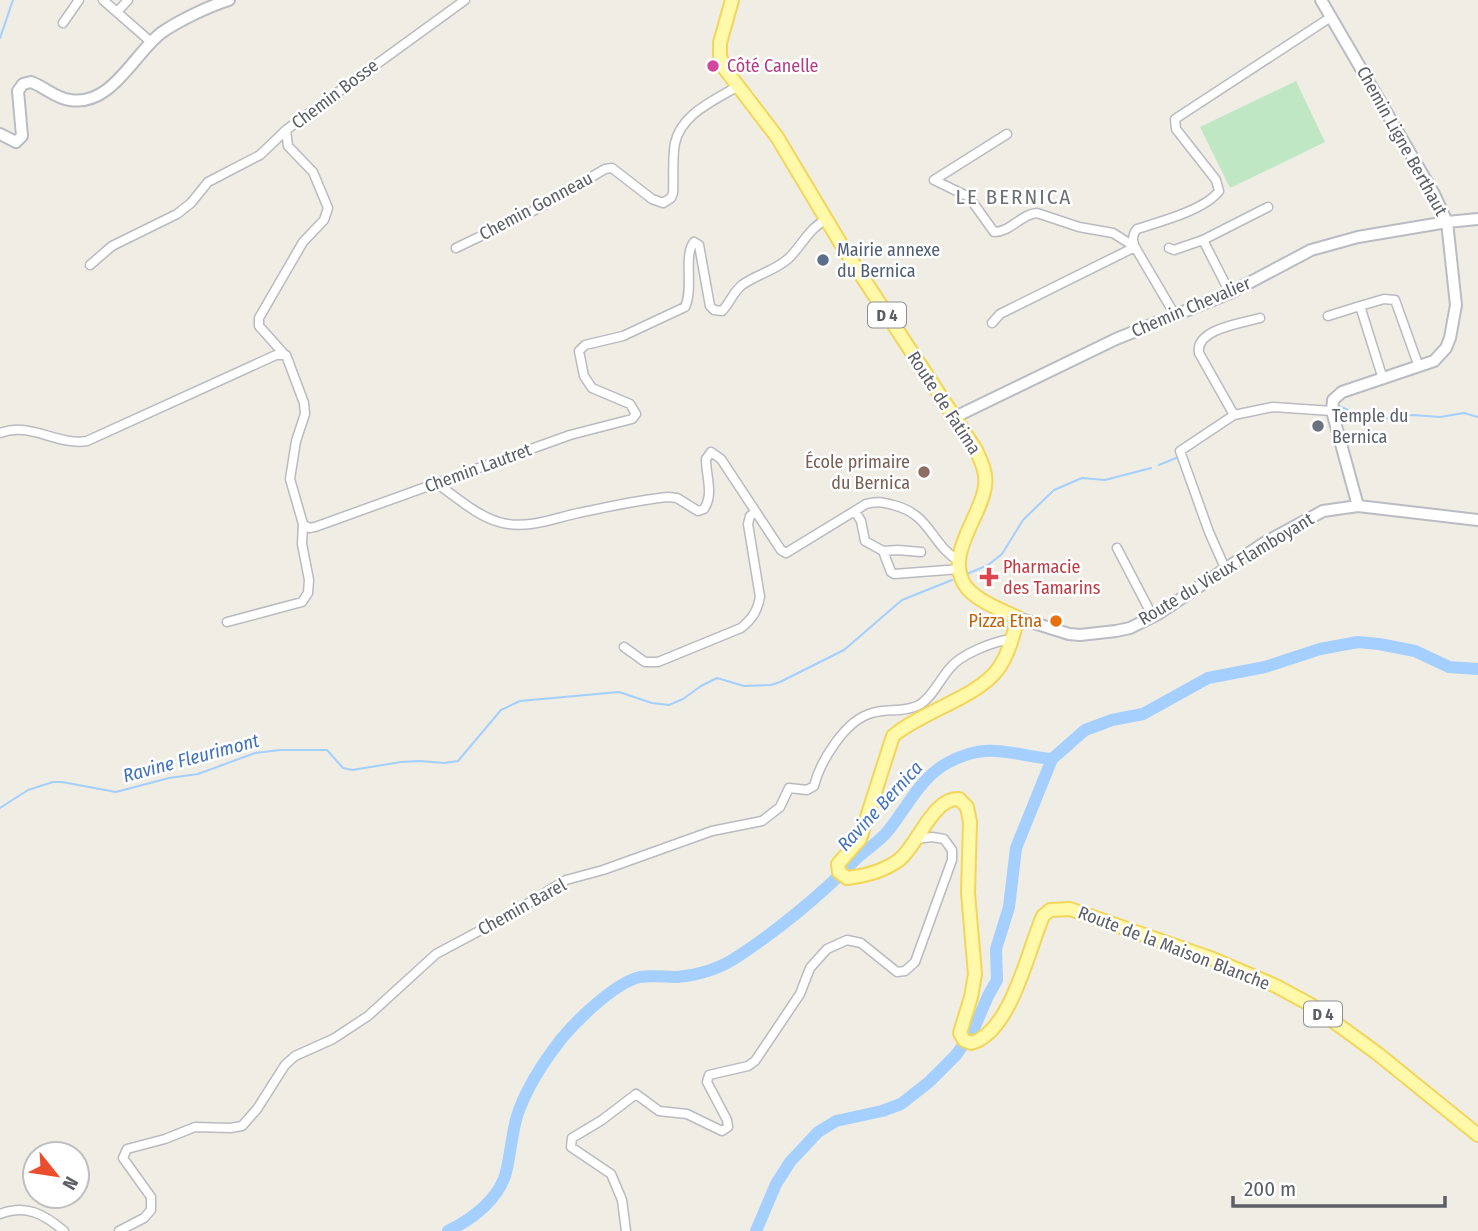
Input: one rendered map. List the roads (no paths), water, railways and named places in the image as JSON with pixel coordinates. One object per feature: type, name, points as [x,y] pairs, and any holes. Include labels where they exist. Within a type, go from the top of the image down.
[{"type":"main road","name":"Route de Fatima","points":[[732,0],[720,43],[720,56],[725,69],[777,137],[844,249],[976,450],[985,477],[983,495],[969,525],[960,565]]},
{"type":"main road","points":[[960,565],[962,580],[968,589],[1018,618]]},
{"type":"main road","name":"Route de la Maison Blanche","points":[[1018,618],[1012,639],[997,670],[980,685],[893,736],[860,839],[838,864],[838,872],[847,878],[860,877],[890,865],[899,860],[944,803],[955,798],[964,803],[970,822],[968,893],[975,974],[960,1033],[964,1040],[971,1043],[978,1041],[998,1020],[1016,992],[1043,916],[1050,910],[1070,909],[1213,959],[1276,986],[1311,1005],[1378,1054],[1478,1135]]},
{"type":"street","points":[[63,23],[79,0]]},
{"type":"street","points":[[103,0],[151,42]]},
{"type":"street","points":[[117,12],[128,0]]},
{"type":"street","points":[[0,134],[16,142],[22,136],[18,91],[23,84],[38,84],[71,101],[91,98],[116,83],[151,42],[168,29],[229,0]]},
{"type":"street","name":"Chemin Bosse","points":[[284,354],[259,326],[259,318],[303,242],[324,220],[328,208],[313,172],[288,146],[286,130],[465,0]]},
{"type":"street","name":"Chemin Ligne Berthaut","points":[[1321,0],[1434,194],[1447,222],[1456,304],[1450,338],[1446,348],[1434,361],[1342,392],[1333,400],[1332,411]]},
{"type":"street","points":[[1175,315],[1135,247],[1132,237],[1137,229],[1189,211],[1219,191],[1216,180],[1176,129],[1175,119],[1331,17]]},
{"type":"street","name":"Chemin Gonneau","points":[[456,248],[535,210],[605,169],[612,168],[652,199],[663,203],[674,193],[675,144],[682,126],[696,112],[738,86]]},
{"type":"street","points":[[90,265],[112,246],[177,214],[191,203],[208,182],[260,155],[286,130]]},
{"type":"street","points":[[1007,134],[934,180],[968,197],[994,232],[1002,232],[1031,213],[1037,213],[1079,227],[1113,233],[1135,247]]},
{"type":"street","points":[[1168,248],[1174,250],[1203,240],[1268,207]]},
{"type":"street","name":"Chemin Lautret","points":[[303,524],[315,527],[570,435],[632,419],[636,414],[630,404],[592,388],[584,376],[579,351],[584,345],[624,336],[685,307],[691,280],[689,250],[694,242],[699,245],[710,306],[714,310],[722,311],[744,283],[776,269],[791,256],[809,231],[827,219]]},
{"type":"street","name":"Chemin Chevalier","points":[[955,417],[1095,349],[1230,293],[1311,250],[1358,237],[1478,219]]},
{"type":"street","points":[[1203,240],[1230,293]]},
{"type":"street","points":[[992,323],[1000,314],[1135,247]]},
{"type":"street","points":[[1328,316],[1384,299],[1395,300],[1399,304],[1419,367]]},
{"type":"street","points":[[1360,306],[1383,379]]},
{"type":"street","points":[[1234,415],[1199,353],[1198,346],[1211,332],[1259,318]]},
{"type":"street","points":[[0,433],[29,431],[76,443],[87,441],[230,375],[284,354],[289,358],[304,403],[305,414],[296,441],[290,479],[303,524],[302,544],[310,587],[306,599],[227,622]]},
{"type":"street","points":[[1225,568],[1180,451],[1234,415],[1273,407],[1332,411],[1358,506]]},
{"type":"street","points":[[436,483],[488,518],[514,526],[543,523],[609,506],[668,497],[677,498],[698,511],[709,503],[706,459],[711,452],[721,459],[780,550],[786,553],[855,511],[878,501],[908,510],[922,519],[960,565],[943,571],[894,574],[883,551]]},
{"type":"street","name":"Route du Vieux Flamboyant","points":[[1018,618],[1069,634],[1116,631],[1153,617],[1225,568],[1323,511],[1358,506],[1478,520]]},
{"type":"street","points":[[855,511],[861,521],[865,541],[883,551],[921,552]]},
{"type":"street","points":[[624,647],[645,662],[658,662],[741,628],[750,621],[758,609],[760,597],[748,524],[750,516],[755,512]]},
{"type":"street","points":[[1117,548],[1153,617]]},
{"type":"street","name":"Chemin Barel","points":[[119,1231],[145,1218],[151,1210],[151,1197],[123,1158],[127,1149],[165,1139],[195,1127],[242,1126],[257,1109],[285,1065],[295,1056],[333,1039],[368,1016],[436,954],[509,915],[566,880],[603,870],[712,831],[762,821],[780,807],[789,788],[807,790],[814,786],[818,769],[830,750],[858,719],[870,713],[906,710],[921,704],[952,665],[996,641],[1012,639]]},
{"type":"street","points":[[626,1231],[622,1200],[611,1174],[571,1147],[572,1138],[636,1094],[659,1111],[687,1114],[722,1131],[728,1127],[727,1120],[706,1082],[709,1075],[748,1066],[755,1060],[800,994],[810,968],[827,949],[847,940],[861,943],[897,972],[905,971],[915,962],[953,860],[952,850],[944,839],[916,839]]},
{"type":"street","points":[[0,1214],[12,1210],[34,1211],[43,1214],[64,1231]]},
{"type":"waterway","points":[[0,38],[13,0]]},
{"type":"waterway","name":"Ravine Fleurimont","points":[[1257,406],[1282,404]]},
{"type":"waterway","name":"Ravine Fleurimont","points":[[1312,406],[1327,406]]},
{"type":"waterway","name":"Ravine Fleurimont","points":[[1339,406],[1361,422],[1413,415],[1440,417],[1464,413],[1478,417]]},
{"type":"waterway","name":"Ravine Fleurimont","points":[[1159,465],[1176,458]]},
{"type":"waterway","name":"Ravine Fleurimont","points":[[967,574],[988,565],[1002,554],[1023,520],[1054,490],[1082,478],[1105,480],[1151,468]]},
{"type":"waterway","name":"Ravine Fleurimont","points":[[0,808],[28,790],[53,782],[116,792],[169,778],[198,774],[255,753],[280,750],[327,750],[343,768],[352,770],[401,762],[458,761],[501,710],[520,701],[619,692],[652,703],[669,705],[717,678],[744,686],[780,682],[844,650],[902,600],[952,580]]},
{"type":"waterway","name":"Ravine Bernica","points":[[448,1231],[467,1220],[493,1198],[504,1179],[517,1116],[525,1095],[555,1047],[587,1012],[609,993],[630,980],[645,976],[677,977],[701,973],[723,965],[752,947],[799,912],[880,840],[922,784],[949,762],[976,752],[989,751],[1052,759],[1085,730],[1112,720],[1143,714],[1208,678],[1265,667],[1320,649],[1358,642],[1415,651],[1449,667],[1478,669]]},
{"type":"waterway","points":[[756,1231],[776,1184],[790,1162],[818,1132],[836,1121],[901,1104],[929,1082],[956,1055],[973,1031],[997,980],[996,949],[1009,907],[1016,848],[1052,759]]},
{"type":"place","name":"Côté Canelle","points":[[713,66]]},
{"type":"place","name":"Mairie annexe du Bernica","points":[[823,260]]},
{"type":"place","name":"Temple du Bernica","points":[[1318,426]]},
{"type":"place","name":"École primaire du Bernica","points":[[924,472]]},
{"type":"place","name":"Pharmacie des Tamarins","points":[[989,577]]},
{"type":"place","name":"Pizza Etna","points":[[1056,621]]},
{"type":"district","name":"LE BERNICA","points":[[1014,197]]}]
